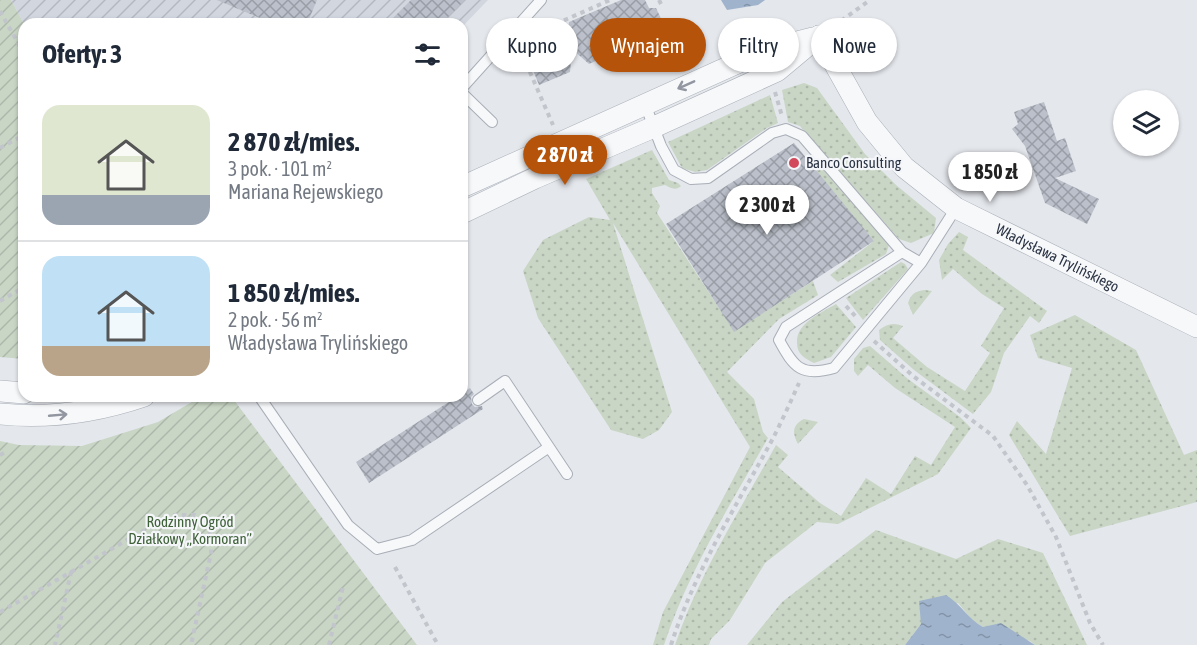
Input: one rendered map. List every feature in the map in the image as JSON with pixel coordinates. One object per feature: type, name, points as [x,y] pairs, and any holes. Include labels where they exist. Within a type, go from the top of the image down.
[{"type":"street","points":[[468,184],[766,50],[811,38]]},
{"type":"street","points":[[468,210],[777,71],[811,43]]},
{"type":"street","name":"Władysława Trylińskiego","points":[[839,72],[867,122],[904,167],[956,208],[1197,327]]},
{"type":"street","points":[[0,391],[18,392]]},
{"type":"street","points":[[0,414],[31,417],[77,414],[128,402]]},
{"type":"lane","points":[[524,18],[541,0]]},
{"type":"lane","points":[[468,83],[486,60]]},
{"type":"lane","points":[[468,96],[492,122]]},
{"type":"lane","points":[[645,104],[661,146],[674,170],[691,179],[708,178],[772,133],[786,129],[802,136],[902,252],[921,263]]},
{"type":"lane","points":[[902,252],[786,327],[779,340],[793,362],[804,372],[818,372],[834,368],[921,263],[956,208]]},
{"type":"lane","points":[[478,400],[505,381],[567,474]]},
{"type":"lane","points":[[263,402],[348,525],[377,549],[412,540],[549,447]]},
{"type":"path","points":[[570,18],[610,0]]},
{"type":"path","points":[[844,18],[870,0]]},
{"type":"path","points":[[0,11],[18,43]]},
{"type":"path","points":[[529,72],[554,128]]},
{"type":"path","points":[[774,88],[786,129]]},
{"type":"path","points":[[0,148],[18,138]]},
{"type":"path","points":[[0,301],[18,290]]},
{"type":"path","points":[[836,294],[874,341],[913,376],[993,436],[1027,485],[1056,537],[1090,623],[1104,645]]},
{"type":"path","points":[[670,645],[681,612],[730,515],[772,440],[804,372]]},
{"type":"path","points":[[0,612],[171,515],[195,515],[206,523],[211,537],[211,553],[191,645]]},
{"type":"path","points":[[395,567],[438,645]]},
{"type":"path","points":[[55,645],[71,573]]},
{"type":"path","points":[[329,645],[343,587]]},
{"type":"shaded area","points":[[11,0],[488,0],[468,21],[468,18],[21,18]]},
{"type":"green space","points":[[0,0],[11,0],[21,18],[18,18],[18,358],[0,357]]},
{"type":"green space","points":[[804,83],[817,88],[865,154],[896,185],[936,218],[934,233],[911,243],[899,239],[800,126],[788,122],[782,90]]},
{"type":"green space","points":[[770,95],[778,123],[767,128],[707,170],[695,172],[682,168],[668,142]]},
{"type":"green space","points":[[652,150],[669,180],[681,186],[675,189],[665,185],[652,188],[652,193],[660,206],[657,213],[734,331],[813,281],[818,295],[779,319],[727,372],[754,399],[763,432],[768,438],[697,565],[664,645],[653,645],[663,612],[750,447],[613,223],[672,412],[659,430],[643,439],[611,430],[538,318],[523,271],[543,240],[589,217],[610,220],[586,179]]},
{"type":"green space","points":[[817,161],[889,245],[886,254],[838,282],[830,275],[874,241],[811,166]]},
{"type":"green space","points":[[959,232],[968,237],[963,250],[1047,311],[1039,323],[1030,316],[1004,353],[991,392],[973,414],[914,370],[880,340],[879,330],[890,324],[903,326],[893,338],[927,367],[965,391],[990,353],[981,346],[1004,308],[982,294],[953,269],[942,280],[939,260],[948,244]]},
{"type":"green space","points":[[901,262],[908,269],[863,320],[846,298]]},
{"type":"green space","points":[[925,290],[932,291],[913,315],[909,300],[912,295]]},
{"type":"green space","points":[[836,304],[856,327],[831,357],[814,363],[800,353],[797,347],[798,336],[810,319]]},
{"type":"green space","points":[[1075,315],[1136,350],[1184,455],[1197,450],[1197,502],[1070,536],[1009,435],[1017,421],[1046,454],[1072,368],[1038,358],[1030,335]]},
{"type":"green space","points":[[870,346],[971,428],[938,474],[838,524],[817,522],[765,563],[730,620],[711,639],[709,645],[675,645],[708,568],[776,445],[788,455],[778,467],[820,503],[841,516],[866,478],[891,494],[915,456],[931,465],[955,427],[895,388],[868,365],[858,376],[854,371],[854,359],[863,348]]},
{"type":"green space","name":"Rodzinny Ogród Działkowy „Kormoran”","points":[[192,402],[235,402],[417,645],[0,645],[0,441],[19,445],[82,446],[158,422]]},
{"type":"green space","points":[[804,419],[818,422],[798,444],[794,430],[797,424]]},
{"type":"green space","points":[[876,530],[956,559],[998,539],[1043,553],[1087,645],[1035,645],[1030,641],[983,627],[973,621],[958,603],[921,624],[905,645],[747,645],[782,602]]},
{"type":"water","points":[[721,0],[765,0],[758,5],[727,10]]},
{"type":"water","points":[[946,595],[983,627],[1001,623],[1035,645],[905,645],[921,624],[919,601]]},
{"type":"building","points":[[217,0],[317,0],[310,18],[260,18]]},
{"type":"building","points":[[411,0],[465,0],[447,18],[393,18]]},
{"type":"building","points":[[621,0],[645,0],[649,8],[656,8],[661,18],[590,18],[589,64],[578,54],[578,18]]},
{"type":"building","points":[[534,72],[570,72],[539,85]]},
{"type":"building","points":[[1044,102],[1057,141],[1065,138],[1076,171],[1055,178],[1099,199],[1087,224],[1045,203],[1025,146],[1012,129],[1018,124],[1014,112]]},
{"type":"building","points":[[794,143],[874,241],[734,332],[666,224]]},
{"type":"building","points":[[470,388],[474,394],[471,397],[472,404],[475,407],[482,406],[483,409],[369,483],[356,462],[449,402],[468,402]]},
{"type":"place","name":"Banco Consulting","points":[[794,163]]}]
